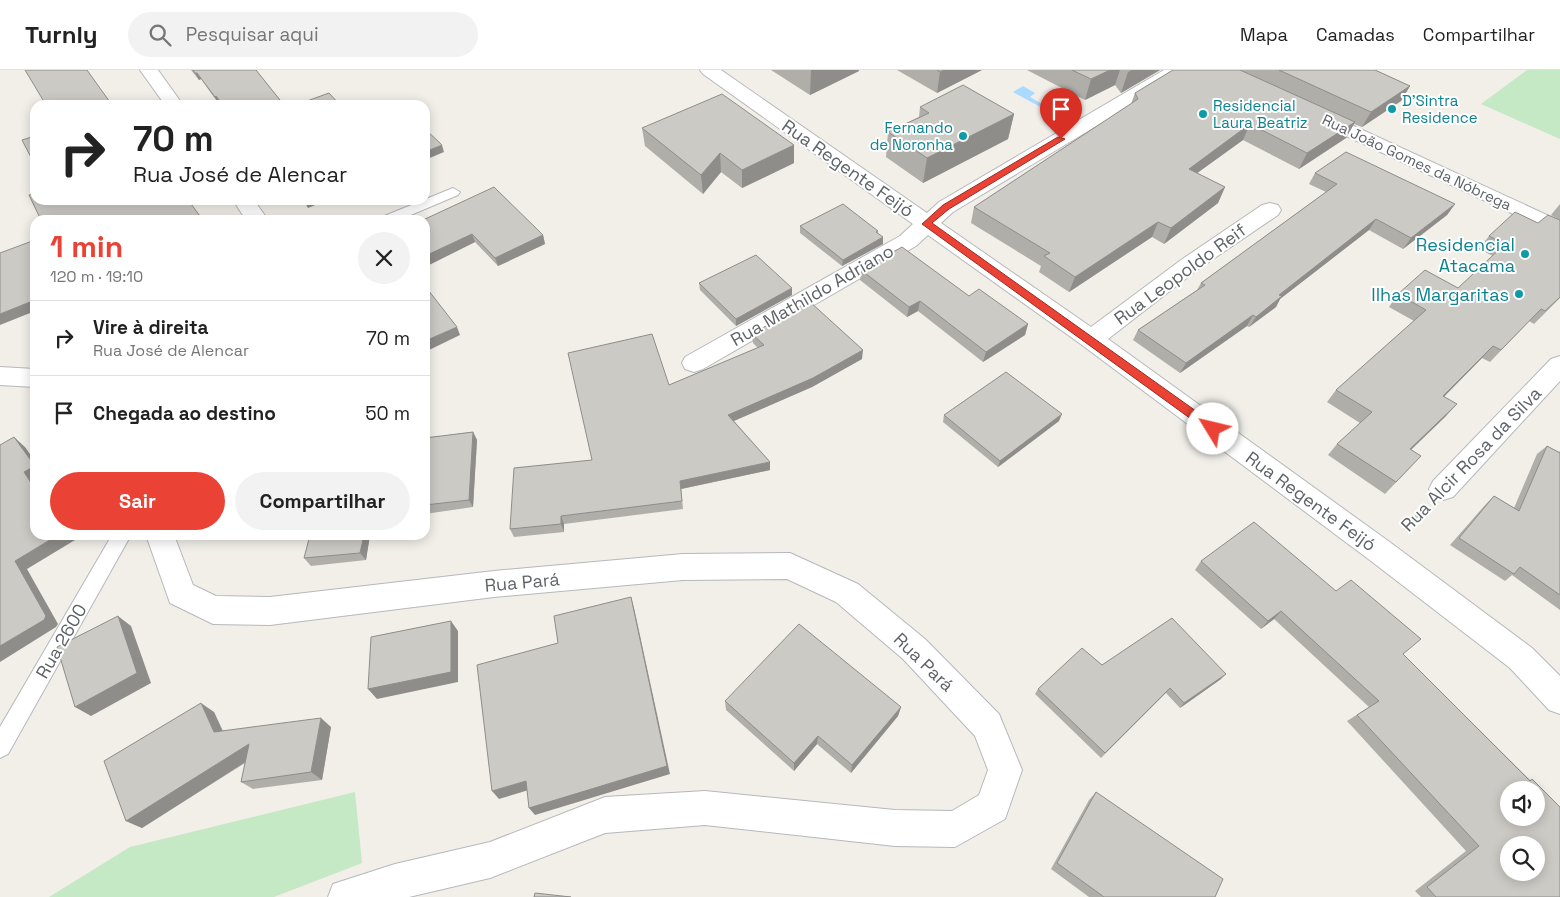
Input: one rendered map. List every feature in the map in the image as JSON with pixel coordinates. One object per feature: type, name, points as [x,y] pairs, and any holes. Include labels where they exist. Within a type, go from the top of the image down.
[{"type":"street","points":[[148,70],[170,100]]},
{"type":"street","name":"Rua Regente Feijó","points":[[710,70],[1091,340],[1381,552],[1521,658],[1560,699]]},
{"type":"street","name":"Rua Mathildo Adriano","points":[[694,363],[908,241],[946,207],[1177,70]]},
{"type":"street","name":"Rua João Gomes da Nóbrega","points":[[1300,108],[1560,229]]},
{"type":"street","name":"Rua Leopoldo Reif","points":[[1091,340],[1189,265],[1270,210]]},
{"type":"street","name":"Rua Alcir Rosa da Silva","points":[[1443,489],[1560,365]]},
{"type":"street","points":[[0,376],[30,378]]},
{"type":"street","name":"Rua Pará","points":[[162,540],[181,594],[214,610],[270,611],[494,584],[683,567],[790,566],[847,593],[914,649],[987,725],[1005,770],[993,807],[955,828],[895,828],[705,808],[605,815],[490,860],[395,882],[346,897]]},
{"type":"lane","points":[[430,202],[453,192]]},
{"type":"lane","points":[[399,215],[422,205]]},
{"type":"lane","name":"Rua 2600","points":[[0,747],[119,540]]},
{"type":"path","name":"Rua Alcir Rosa da Silva","points":[[1381,552],[1443,489]]},
{"type":"green space","points":[[1527,70],[1560,70],[1560,139],[1481,104]]},
{"type":"green space","points":[[355,792],[362,863],[274,897],[49,897],[130,847]]},
{"type":"water","points":[[1023,86],[1035,93],[1030,97],[1051,109],[1048,111],[1013,92]]},
{"type":"building","points":[[25,70],[87,70],[108,100],[43,100]]},
{"type":"building","points":[[193,70],[256,70],[280,100],[219,100]]},
{"type":"building","points":[[1072,70],[1110,70],[1091,79]]},
{"type":"building","points":[[1173,70],[1240,70],[1355,122],[1307,153],[1250,124],[1189,169],[1225,187],[1171,228],[1158,222],[1075,277],[1044,256],[1050,253],[974,207],[1138,99],[1135,93]]},
{"type":"building","points":[[1279,70],[1375,70],[1410,86],[1371,112]]},
{"type":"building","points":[[963,85],[1014,114],[927,158],[888,132],[929,113],[920,107]]},
{"type":"building","points":[[329,93],[335,100],[310,100]]},
{"type":"building","points":[[722,94],[794,145],[742,170],[720,153],[701,175],[642,128]]},
{"type":"building","points":[[430,134],[442,145],[430,150]]},
{"type":"building","points":[[30,138],[30,155],[22,140]]},
{"type":"building","points":[[1346,152],[1455,204],[1411,238],[1376,219],[1279,295],[1282,296],[1256,317],[1253,315],[1186,363],[1138,330],[1205,285],[1201,283],[1337,184],[1315,173]]},
{"type":"building","points":[[494,187],[543,235],[495,258],[472,234],[430,254],[430,217]]},
{"type":"building","points":[[843,204],[883,237],[843,260],[800,226]]},
{"type":"building","points":[[34,205],[192,205],[199,215],[39,215]]},
{"type":"building","points":[[1515,212],[1538,223],[1548,215],[1560,220],[1560,297],[1545,311],[1541,309],[1501,350],[1493,346],[1443,396],[1457,404],[1410,449],[1421,456],[1396,482],[1337,444],[1372,412],[1336,390],[1426,310],[1398,294],[1425,270],[1458,288],[1505,244],[1489,236]]},
{"type":"building","points":[[30,242],[30,302],[0,314],[0,253]]},
{"type":"building","points":[[902,247],[969,296],[979,289],[1028,324],[986,352],[920,301],[909,307],[861,270]]},
{"type":"building","points":[[756,255],[792,288],[736,319],[699,283]]},
{"type":"building","points":[[430,292],[457,327],[430,339]]},
{"type":"building","points":[[809,301],[863,350],[813,378],[728,415],[770,462],[680,481],[682,501],[561,516],[561,524],[510,529],[514,468],[592,460],[568,353],[652,334],[669,385],[764,345],[752,334]]},
{"type":"building","points":[[1006,372],[1062,414],[1000,461],[944,415]]},
{"type":"building","points":[[473,432],[469,500],[430,504],[430,437]]},
{"type":"building","points":[[14,437],[30,459],[30,469],[24,472],[30,481],[30,540],[50,540],[15,561],[46,616],[44,620],[0,646],[0,445]]},
{"type":"building","points":[[1547,446],[1560,453],[1560,595],[1520,567],[1514,574],[1459,538],[1494,496],[1519,511]]},
{"type":"building","points":[[1254,522],[1336,591],[1351,580],[1421,639],[1403,654],[1530,781],[1500,781],[1500,826],[1545,826],[1545,792],[1560,807],[1560,897],[1436,897],[1427,887],[1479,846],[1357,715],[1379,701],[1281,611],[1268,621],[1201,561]]},
{"type":"building","points":[[309,540],[363,540],[360,553],[304,558]]},
{"type":"building","points":[[631,597],[667,766],[529,808],[526,781],[492,791],[477,665],[558,643],[554,616]]},
{"type":"building","points":[[118,616],[137,673],[75,707],[57,647]]},
{"type":"building","points":[[1172,618],[1226,674],[1184,703],[1170,688],[1105,753],[1038,689],[1082,648],[1102,665]]},
{"type":"building","points":[[451,621],[451,672],[368,689],[371,637]]},
{"type":"building","points":[[799,624],[901,707],[852,765],[818,736],[794,763],[725,701]]},
{"type":"building","points":[[201,703],[214,732],[321,718],[311,772],[241,782],[249,744],[126,821],[104,761]]},
{"type":"building","points":[[1096,792],[1223,879],[1215,897],[1104,897],[1057,863]]},
{"type":"building","points":[[535,893],[571,897],[534,897]]},
{"type":"place","name":"D'Sintra Residence","points":[[1392,109]]},
{"type":"place","name":"Residencial Laura Beatriz","points":[[1203,114]]},
{"type":"place","name":"Fernando de Noronha","points":[[963,136]]},
{"type":"place","name":"Residencial Atacama","points":[[1525,254]]},
{"type":"place","name":"Ilhas Margaritas","points":[[1519,294]]},
{"type":"route","points":[[1061,139],[946,207],[927,224],[1213,429]]}]
